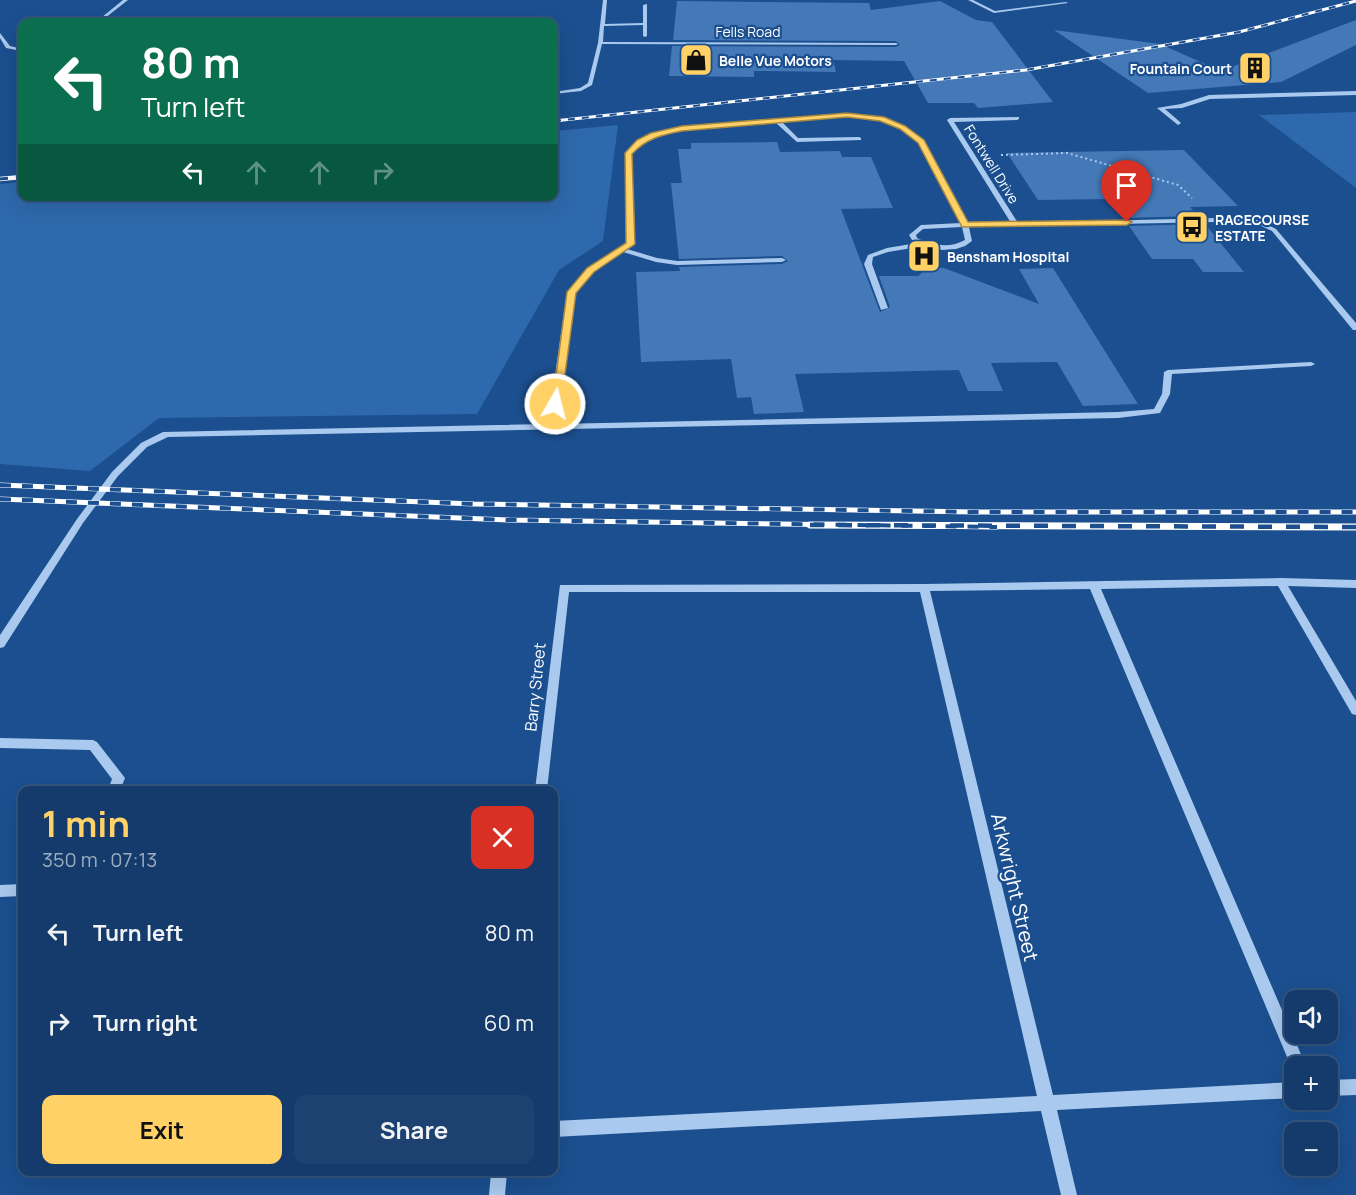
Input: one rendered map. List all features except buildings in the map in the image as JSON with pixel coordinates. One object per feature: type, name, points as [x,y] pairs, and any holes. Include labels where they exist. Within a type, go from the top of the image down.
[{"type":"street","points":[[103,18],[126,0]]},
{"type":"street","points":[[558,92],[581,89],[590,84],[593,78],[600,43],[604,0]]},
{"type":"street","points":[[970,0],[994,12],[1066,3]]},
{"type":"street","points":[[645,5],[645,36]]},
{"type":"street","points":[[602,25],[645,24]]},
{"type":"street","points":[[1,34],[8,47],[18,49]]},
{"type":"street","name":"Fells Road","points":[[600,43],[896,44]]},
{"type":"street","points":[[1178,123],[1160,108],[1182,106],[1209,97],[1356,93]]},
{"type":"street","points":[[552,426],[572,292],[591,270],[630,244],[628,153],[640,141],[654,135],[682,129],[847,115],[882,119],[903,127],[921,142],[965,225],[970,236],[969,241],[962,246],[944,248],[924,244],[914,239],[912,235],[921,226],[965,225],[1016,225]]},
{"type":"street","name":"Fontwell Drive","points":[[1017,118],[950,120],[1016,225],[1216,220],[1258,222],[1274,230],[1356,328]]},
{"type":"street","points":[[777,121],[797,140],[859,139]]},
{"type":"street","points":[[884,308],[868,264],[870,256],[887,250],[924,244]]},
{"type":"street","points":[[621,249],[656,260],[677,263],[782,260]]},
{"type":"street","points":[[0,644],[80,521],[115,474],[144,445],[166,434],[1118,415],[1157,411],[1166,394],[1168,372],[1311,364]]},
{"type":"street","points":[[924,588],[1281,582],[1356,584]]},
{"type":"street","points":[[1281,582],[1356,711]]},
{"type":"street","points":[[1095,585],[1294,1056]]},
{"type":"street","name":"Barry Street","points":[[541,786],[564,588],[924,588]]},
{"type":"street","name":"Arkwright Street","points":[[924,588],[1069,1195]]},
{"type":"street","points":[[0,743],[93,745],[119,778],[116,786]]},
{"type":"street","points":[[0,891],[18,890]]},
{"type":"street","points":[[1338,1088],[1356,1087]]},
{"type":"street","points":[[558,1129],[1284,1090]]},
{"type":"street","points":[[497,1195],[499,1176]]},
{"type":"path","points":[[976,161],[1004,160],[1000,153],[1067,153],[1178,185],[1216,220]]},
{"type":"shaded area","points":[[1356,112],[1356,188],[1259,115]]},
{"type":"shaded area","points":[[618,125],[603,241],[559,270],[477,414],[159,418],[90,471],[0,464],[0,184],[18,182],[18,201],[558,201],[558,131]]},
{"type":"railway","points":[[558,121],[1026,70],[1239,32],[1356,1]]},
{"type":"railway","points":[[0,179],[18,177]]},
{"type":"railway","points":[[0,485],[474,504],[975,512],[1356,512]]},
{"type":"railway","points":[[0,499],[508,520],[874,525]]},
{"type":"railway","points":[[810,525],[874,525]]},
{"type":"railway","points":[[874,525],[1356,527]]},
{"type":"railway","points":[[874,525],[997,527]]},
{"type":"place","name":"Belle Vue Motors","points":[[696,60]]},
{"type":"place","name":"Fountain Court","points":[[1255,68]]},
{"type":"place","name":"RACECOURSE ESTATE","points":[[1192,227]]},
{"type":"place","name":"Bensham Hospital","points":[[924,256]]},
{"type":"route","points":[[555,404],[572,292],[591,270],[630,244],[628,153],[640,141],[654,135],[682,129],[847,115],[882,119],[903,127],[921,142],[965,225],[1127,222]]}]
